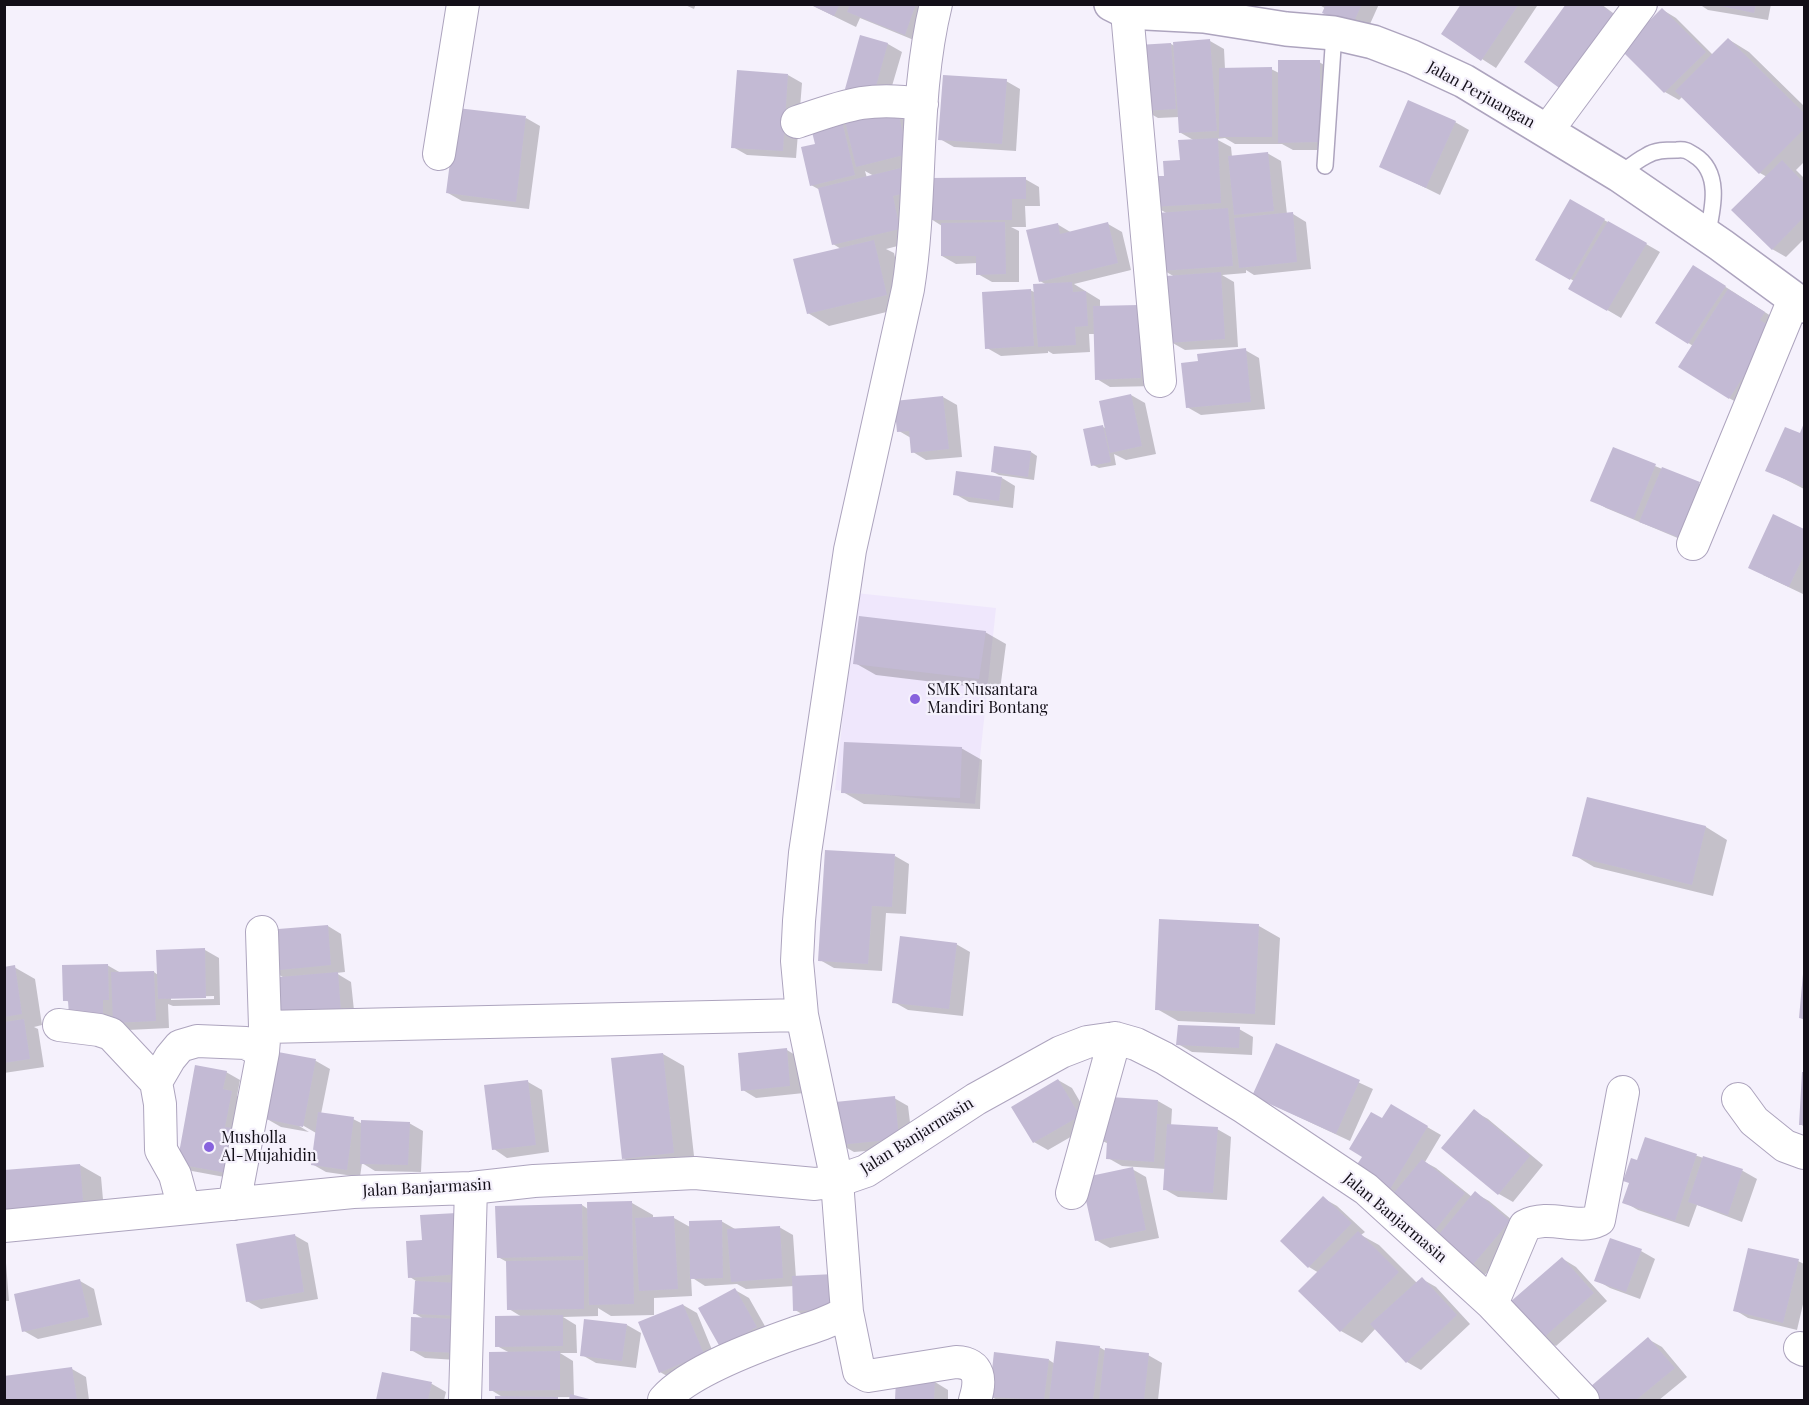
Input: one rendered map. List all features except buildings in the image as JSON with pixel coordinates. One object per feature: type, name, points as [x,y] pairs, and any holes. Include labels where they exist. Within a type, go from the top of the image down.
[{"type":"street","points":[[439,154],[463,4]]},
{"type":"street","points":[[936,4],[922,104],[913,259],[906,300],[850,550],[805,853],[797,961],[802,1015],[837,1181],[847,1317],[859,1371],[868,1376],[967,1362],[976,1372],[978,1380],[979,1388],[975,1401]]},
{"type":"street","points":[[1547,131],[1641,4]]},
{"type":"street","points":[[1119,8],[1160,381]]},
{"type":"street","name":"Jalan Perjuangan","points":[[1119,8],[1207,10],[1286,29],[1334,33],[1373,42],[1464,81],[1619,175],[1799,303]]},
{"type":"street","points":[[797,122],[850,104],[867,101],[922,104]]},
{"type":"street","points":[[1693,544],[1799,303]]},
{"type":"street","points":[[234,1204],[264,1039],[262,932]]},
{"type":"street","points":[[156,1082],[180,1046],[197,1041],[246,1043],[264,1039],[802,1015]]},
{"type":"street","points":[[59,1025],[99,1030],[111,1034],[156,1082],[160,1104],[161,1150],[175,1175],[184,1208]]},
{"type":"street","points":[[1072,1193],[1114,1038]]},
{"type":"street","name":"Jalan Banjarmasin","points":[[4,1226],[353,1192],[471,1188],[534,1181],[695,1173],[815,1184],[837,1181],[866,1171],[976,1099],[1061,1052],[1087,1042],[1114,1038],[1136,1044],[1164,1058],[1352,1179],[1492,1304],[1583,1401]]},
{"type":"street","points":[[1492,1304],[1525,1226],[1540,1220],[1591,1224],[1599,1220],[1623,1092]]},
{"type":"street","points":[[1738,1099],[1754,1121],[1785,1146],[1804,1153]]},
{"type":"street","points":[[465,1401],[471,1188]]},
{"type":"street","points":[[664,1401],[672,1390],[689,1378],[795,1333],[847,1317]]},
{"type":"lane","points":[[1325,166],[1334,33]]},
{"type":"lane","points":[[1619,175],[1646,155],[1662,150],[1685,149],[1704,161],[1712,177],[1713,194],[1713,211],[1707,236]]},
{"type":"shaded area","name":"SMK Nusantara Mandiri Bontang","points":[[856,593],[996,608],[975,804],[835,790]]},
{"type":"place","name":"SMK Nusantara Mandiri Bontang","points":[[915,699]]},
{"type":"place","name":"Musholla Al-Mujahidin","points":[[209,1147]]}]
